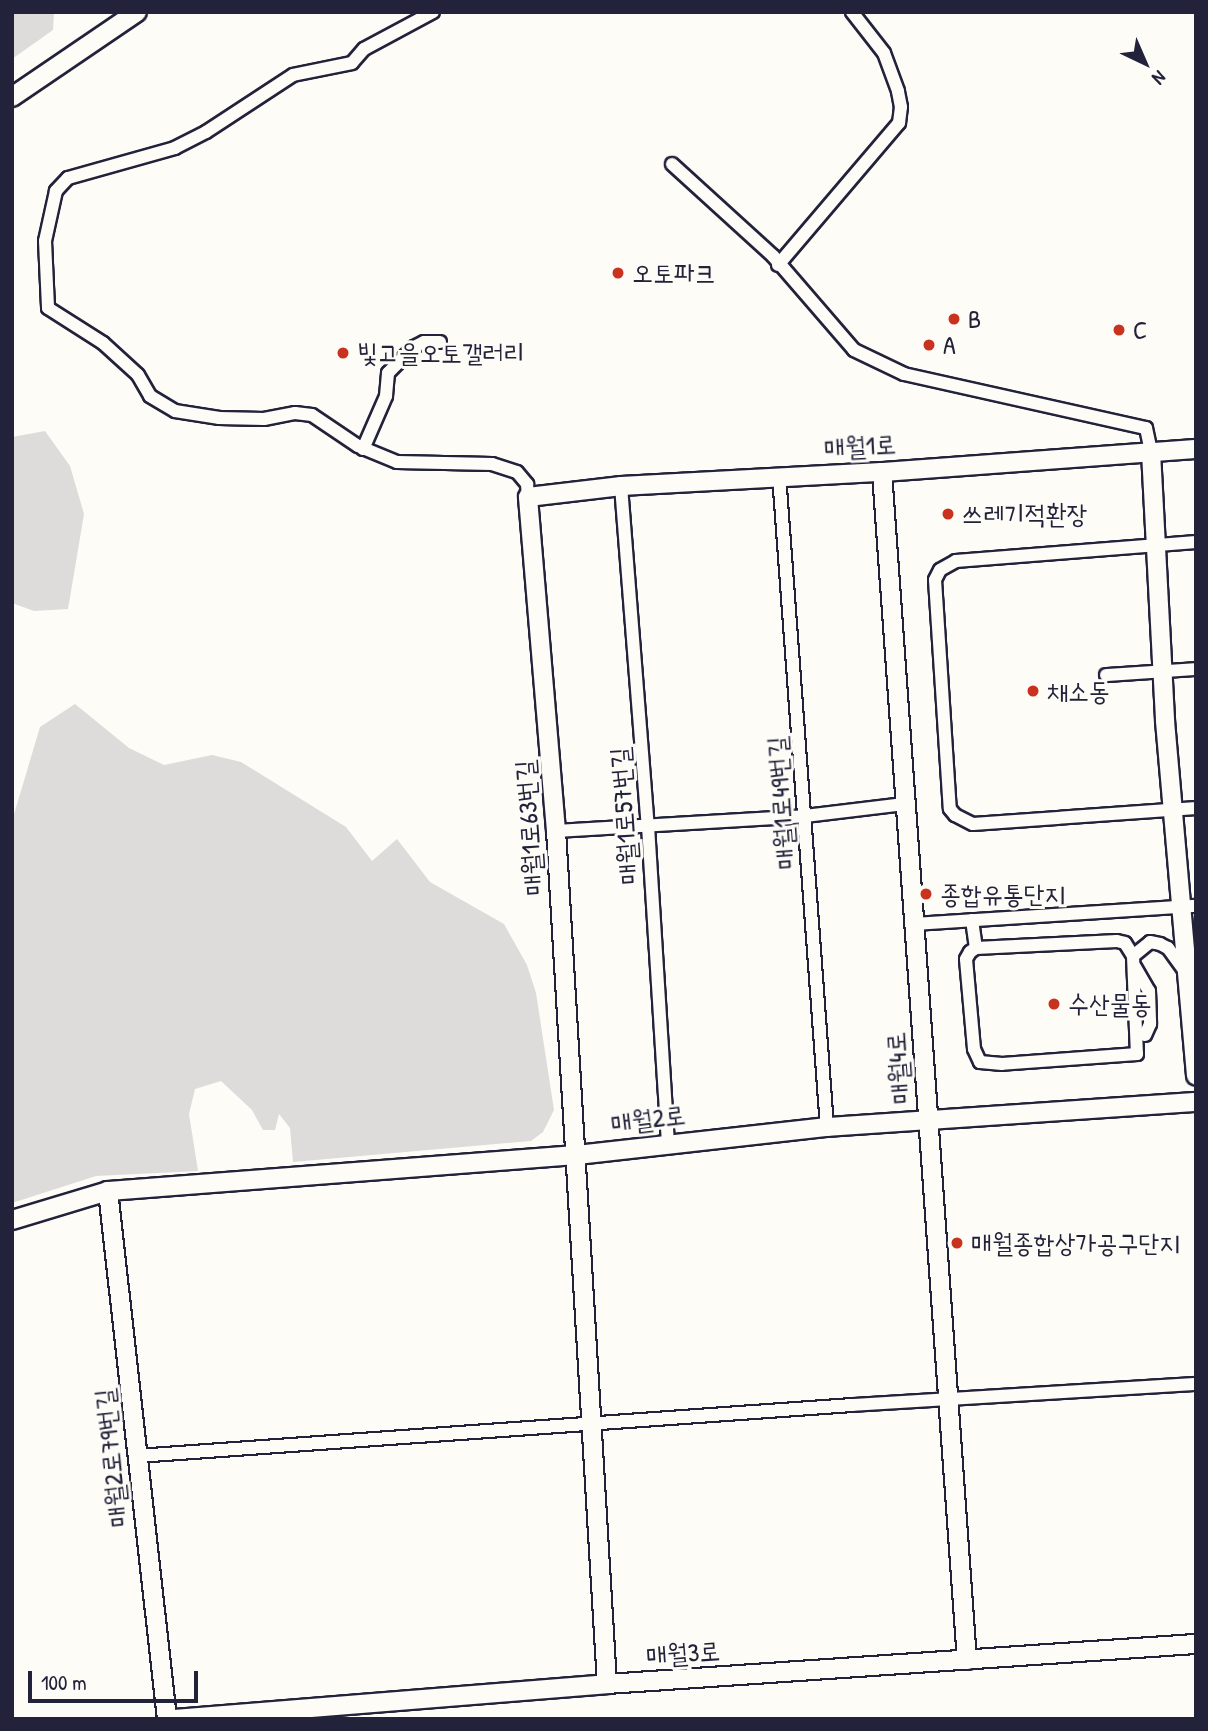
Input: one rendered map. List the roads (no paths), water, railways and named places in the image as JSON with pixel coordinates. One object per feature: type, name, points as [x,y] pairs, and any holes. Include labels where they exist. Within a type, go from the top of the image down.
[{"type":"street","points":[[12,97],[137,12]]},
{"type":"street","points":[[433,12],[364,49],[352,63],[293,75],[206,132],[175,148],[68,178],[56,191],[45,241],[48,308],[123,360],[138,375],[150,396],[164,407],[190,415],[219,418],[264,419],[303,413],[312,415],[363,449],[397,462],[492,464],[504,468],[523,477],[528,497]]},
{"type":"street","points":[[778,265],[899,123],[901,107],[898,90],[884,53],[852,12]]},
{"type":"street","points":[[673,164],[773,256],[848,345],[882,365],[904,374],[1146,428],[1151,453],[1154,545],[1171,810],[1187,906],[1185,971],[1196,1076]]},
{"type":"street","points":[[363,449],[386,396],[388,373],[414,347],[424,342],[440,341]]},
{"type":"street","name":"매월1로","points":[[528,497],[621,486],[779,475],[882,472],[1196,449]]},
{"type":"street","name":"매월4로","points":[[882,472],[935,1246],[950,1399],[967,1660]]},
{"type":"street","name":"매월1로49번길","points":[[779,475],[827,1127]]},
{"type":"street","name":"매월1로57번길","points":[[621,486],[648,826],[668,1142]]},
{"type":"street","name":"매월1로63번길","points":[[528,497],[556,831],[607,1684]]},
{"type":"street","points":[[1196,542],[956,561],[940,570],[935,580],[950,809],[955,816],[973,824],[1196,808]]},
{"type":"street","points":[[1106,675],[1196,668]]},
{"type":"street","points":[[556,831],[804,816],[904,804]]},
{"type":"street","points":[[914,925],[1187,906]]},
{"type":"street","points":[[972,920],[976,948]]},
{"type":"street","points":[[1145,1035],[1150,1024],[1149,991],[1134,961],[1125,943],[1117,941],[976,948],[966,959],[974,1049],[984,1064],[1137,1054],[1134,961],[1150,942],[1168,948],[1185,971]]},
{"type":"street","name":"매월2로","points":[[12,1220],[108,1191],[577,1155],[668,1142],[827,1127],[1196,1102]]},
{"type":"street","name":"매월2로79번길","points":[[108,1191],[167,1719]]},
{"type":"street","points":[[138,1456],[1196,1384]]},
{"type":"street","name":"매월3로","points":[[174,1719],[607,1684],[1196,1644]]},
{"type":"place","name":"오토파크","points":[[618,273]]},
{"type":"place","name":"B","points":[[954,319]]},
{"type":"place","name":"C","points":[[1119,330]]},
{"type":"place","name":"A","points":[[929,345]]},
{"type":"place","name":"빛고을오토갤러리","points":[[343,353]]},
{"type":"place","name":"쓰레기적환장","points":[[948,514]]},
{"type":"place","name":"채소동","points":[[1033,691]]},
{"type":"place","name":"종합유통단지","points":[[926,894]]},
{"type":"place","name":"수산물동","points":[[1054,1004]]},
{"type":"place","name":"매월종합상가공구단지","points":[[957,1243]]}]
